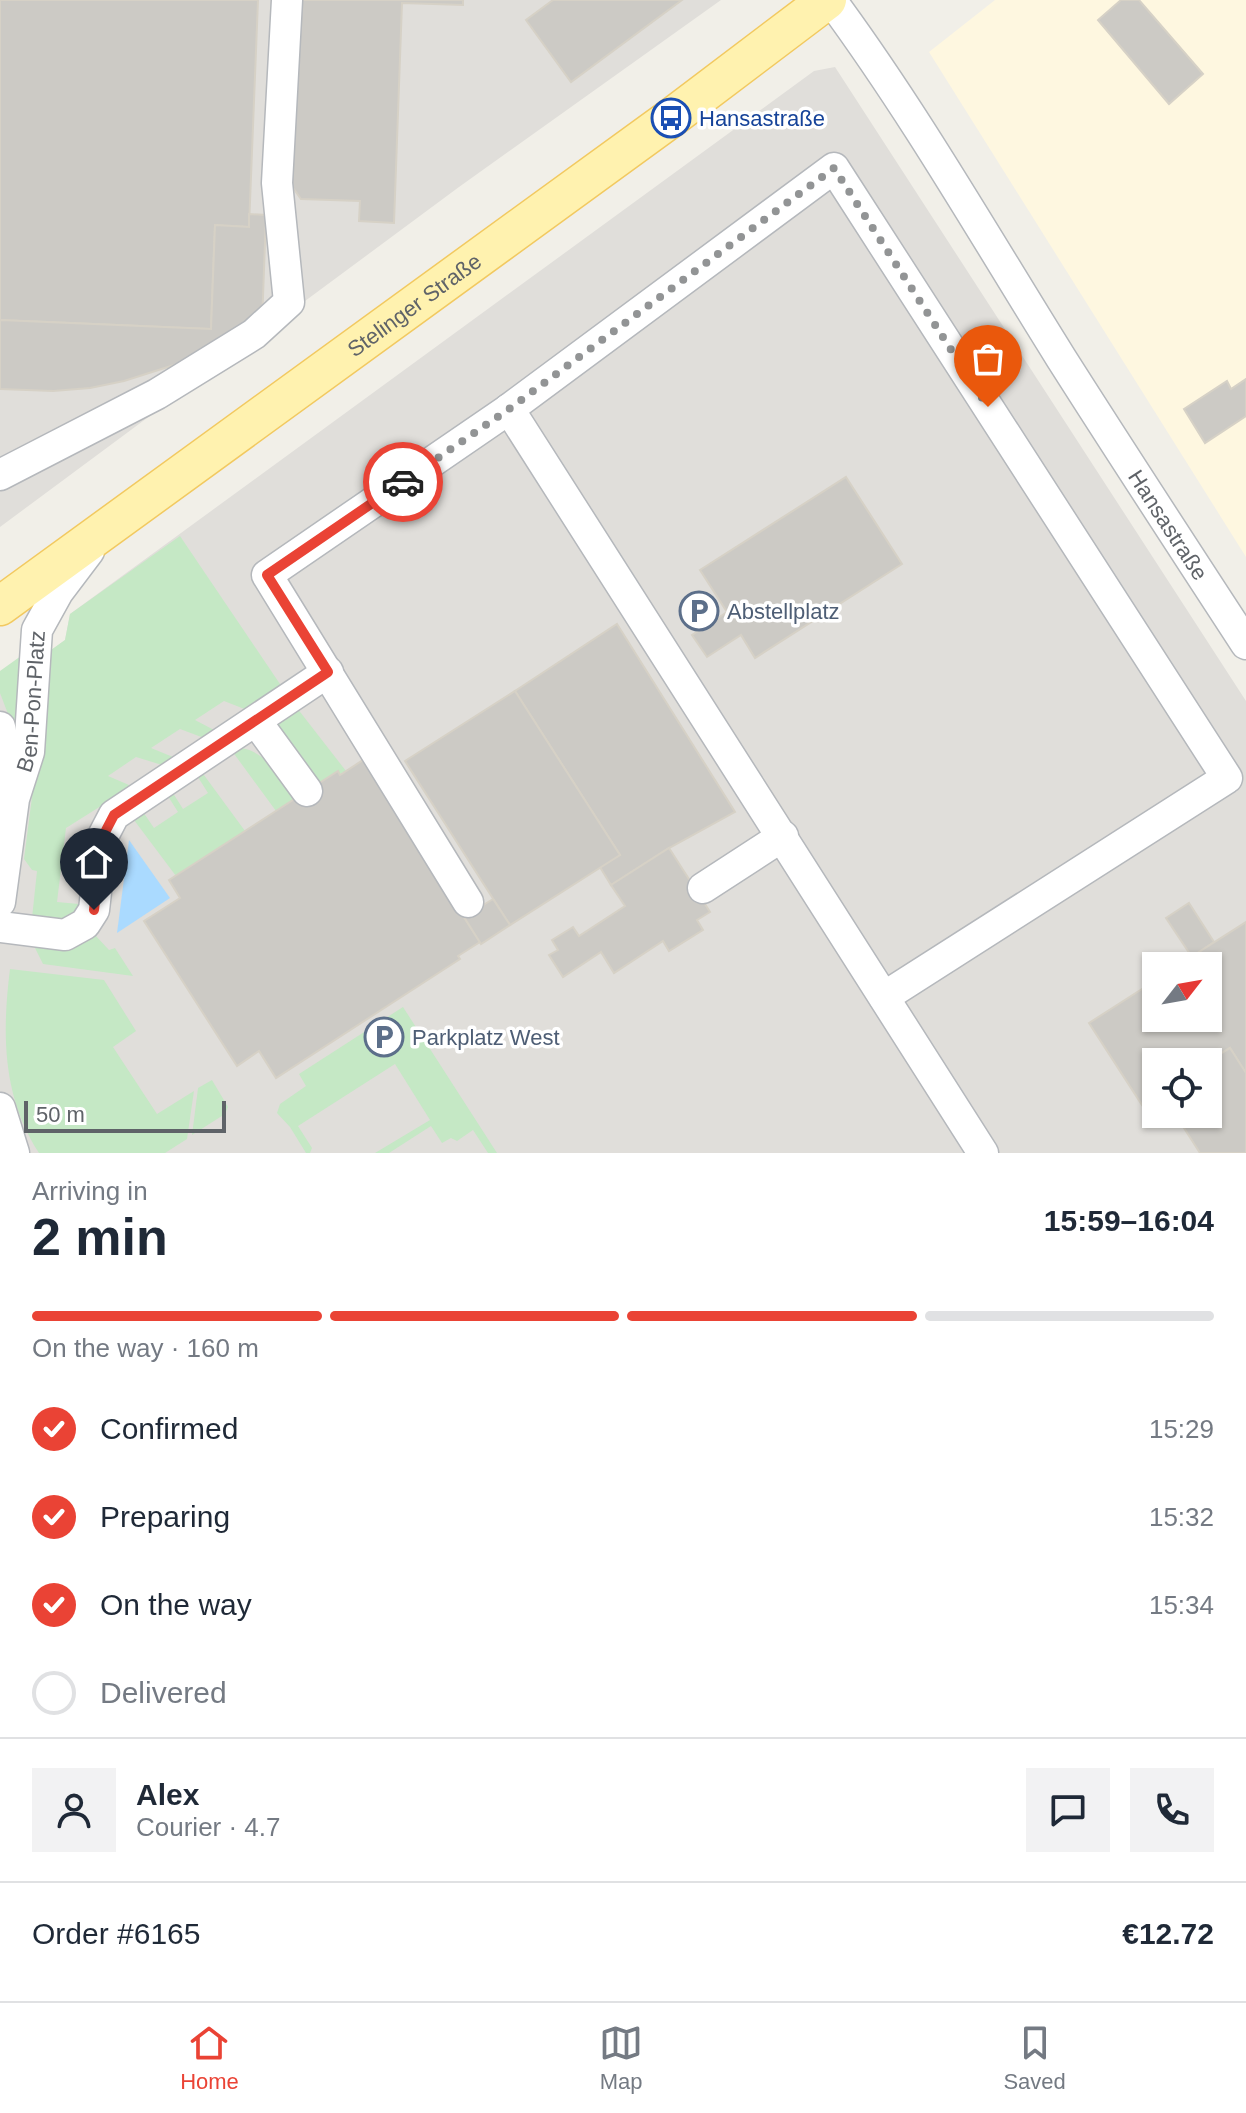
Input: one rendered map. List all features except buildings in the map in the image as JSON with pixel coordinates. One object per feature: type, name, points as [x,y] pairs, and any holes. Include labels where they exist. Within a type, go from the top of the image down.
[{"type":"main road","name":"Stelinger Straße","points":[[0,606],[829,0]]},
{"type":"street","points":[[0,475],[157,394],[254,334],[289,302],[277,183],[287,0]]},
{"type":"street","name":"Hansastraße","points":[[829,0],[859,38],[1246,644]]},
{"type":"street","points":[[468,902],[267,575],[509,409],[834,168],[1227,778],[884,997]]},
{"type":"street","points":[[509,409],[983,1153]]},
{"type":"street","name":"Ben-Pon-Platz","points":[[0,902],[14,799],[29,752],[37,630],[58,592],[106,529]]},
{"type":"street","points":[[0,927],[65,935],[77,930],[94,910],[102,838],[114,815],[328,672]]},
{"type":"street","points":[[256,721],[307,791]]},
{"type":"street","name":"Ben-Pon-Platz","points":[[0,727],[14,799]]},
{"type":"street","points":[[703,888],[783,836]]},
{"type":"street","points":[[0,1108],[12,1153]]},
{"type":"street","points":[[0,1143],[12,1153]]},
{"type":"shaded area","points":[[0,0],[721,0],[459,187],[0,527]]},
{"type":"shaded area","points":[[995,0],[1246,0],[1246,557],[929,52]]},
{"type":"shaded area","name":"Abstellplatz","points":[[835,67],[1246,701],[1246,1153],[0,1153],[0,688],[65,640],[70,614],[814,71]]},
{"type":"green space","points":[[180,536],[282,687],[247,710],[224,701],[195,720],[216,731],[204,738],[180,729],[151,748],[173,757],[162,765],[136,757],[108,776],[129,785],[128,789],[66,828],[57,902],[79,904],[77,913],[64,923],[32,918],[37,871],[32,870],[24,859],[51,650],[65,640],[70,614]]},
{"type":"green space","points":[[21,656],[16,735],[0,693],[0,671]]},
{"type":"green space","points":[[297,708],[346,771],[318,784],[276,723]]},
{"type":"green space","points":[[242,748],[267,761],[296,798],[276,811],[232,751]]},
{"type":"green space","points":[[201,771],[245,831],[176,876],[131,816],[141,809],[154,828],[178,812],[166,793],[171,790],[183,809],[208,793],[196,774]]},
{"type":"green space","points":[[94,934],[109,950],[115,948],[133,976],[43,964],[34,946],[70,948]]},
{"type":"green space","points":[[10,969],[104,980],[136,1031],[113,1047],[157,1114],[194,1091],[187,1139],[165,1153],[39,1153],[27,1131],[11,1087],[6,1040]]},
{"type":"green space","points":[[403,1007],[497,1153],[488,1153],[473,1130],[457,1141],[451,1138],[442,1143],[431,1126],[389,1153],[375,1153],[430,1120],[395,1064],[298,1126],[312,1148],[310,1153],[306,1153],[277,1113],[280,1104],[306,1086],[299,1074]]},
{"type":"green space","points":[[212,1080],[228,1107],[225,1114],[192,1135],[198,1088]]},
{"type":"water","points":[[129,840],[170,898],[117,933]]},
{"type":"way so far","points":[[403,482],[509,409],[834,168],[988,407]]},
{"type":"place","name":"Hansastraße","points":[[671,118]]},
{"type":"place","name":"Abstellplatz","points":[[699,611]]},
{"type":"place","name":"Parkplatz West","points":[[384,1037]]},
{"type":"route","points":[[94,910],[102,838],[114,815],[328,672],[267,575],[403,482]]}]
